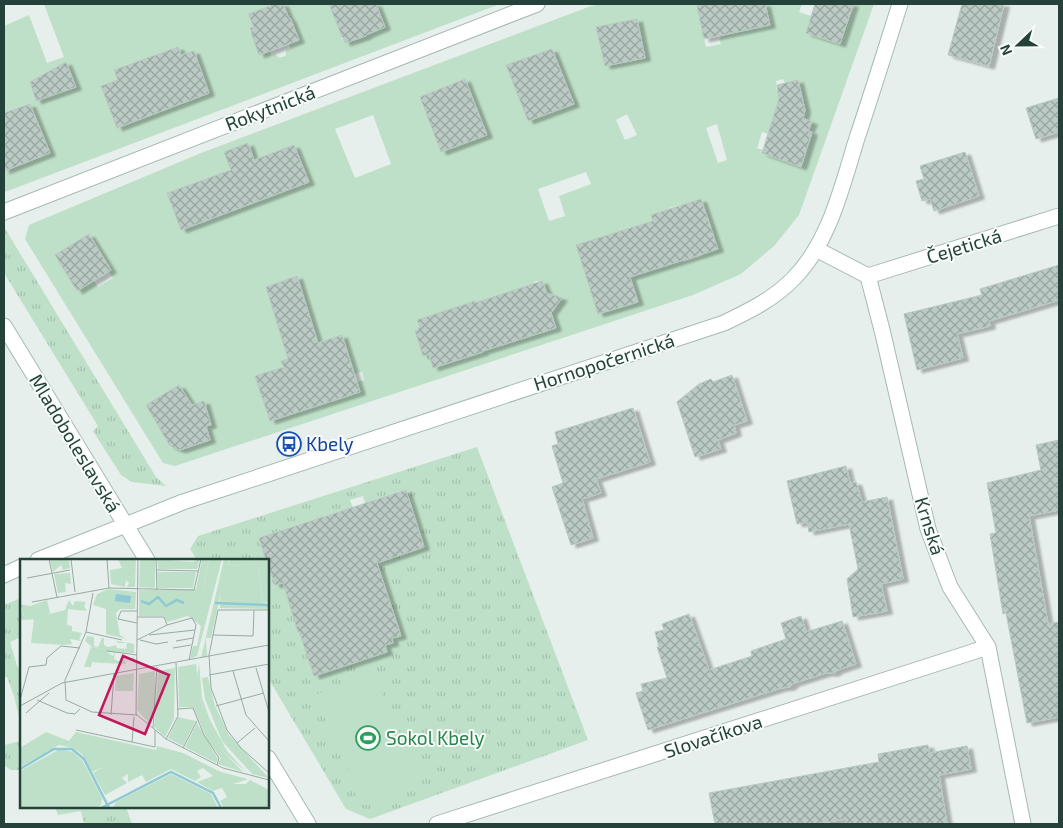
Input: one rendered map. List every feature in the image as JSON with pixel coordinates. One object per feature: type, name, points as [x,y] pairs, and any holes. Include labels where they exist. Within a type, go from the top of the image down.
[{"type":"street","name":"Rokytnická","points":[[4,212],[537,4]]},
{"type":"street","name":"Hornopočernická","points":[[40,559],[190,500],[724,323],[770,298],[793,278],[816,249],[834,211],[900,4]]},
{"type":"street","name":"Čejetická","points":[[868,276],[1059,216]]},
{"type":"street","points":[[816,249],[868,276]]},
{"type":"street","name":"Krnská","points":[[868,276],[928,529],[950,587],[988,647],[1023,824]]},
{"type":"street","name":"Mladoboleslavská","points":[[4,326],[146,559]]},
{"type":"street","points":[[4,575],[20,568]]},
{"type":"street","name":"Slovačíkova","points":[[438,824],[988,647]]},
{"type":"street","points":[[269,760],[308,824]]},
{"type":"green space","points":[[44,4],[276,4],[249,14],[254,27],[250,28],[251,34],[270,50],[271,56],[275,54],[283,57],[286,55],[286,50],[290,49],[289,43],[299,39],[283,4],[329,4],[345,43],[384,27],[376,4],[500,4],[5,192],[4,171],[50,153],[29,104],[4,113],[4,26],[29,15],[47,63],[64,57]],"holes":[[[178,47],[181,55],[194,51],[209,93],[117,128],[101,86],[118,80],[114,70],[134,62],[138,72],[154,55]],[[68,67],[75,87],[34,96],[30,82]]]},
{"type":"green space","points":[[601,4],[710,4],[697,7],[706,47],[721,44],[719,38],[721,36],[769,25],[765,4],[802,4],[799,12],[811,16],[806,33],[839,44],[854,7],[852,7],[853,4],[874,4],[799,215],[774,246],[741,274],[693,295],[175,466],[163,463],[25,239],[29,225],[201,153],[591,6]],"holes":[[[637,19],[645,58],[605,66],[596,27]],[[552,49],[574,104],[528,121],[506,65]],[[465,79],[487,134],[441,152],[420,97]],[[783,79],[785,83],[798,80],[801,94],[777,91],[776,81]],[[627,114],[637,135],[625,140],[616,120]],[[373,115],[391,164],[355,178],[335,129]],[[803,118],[812,122],[808,131],[812,132],[801,166],[769,156],[770,152],[757,148],[762,132],[768,134],[773,119],[781,121]],[[717,124],[727,160],[718,163],[706,128]],[[248,143],[254,160],[294,145],[309,182],[245,206],[242,200],[209,213],[211,220],[181,230],[167,193],[232,171]],[[586,172],[591,184],[559,196],[565,216],[549,221],[538,189]],[[680,205],[708,217],[711,226],[702,256],[684,262],[657,234],[669,208]],[[616,233],[638,302],[598,314],[576,246]],[[89,235],[111,270],[109,272],[113,278],[98,287],[94,281],[77,291],[55,255]],[[296,276],[318,343],[342,335],[354,374],[362,372],[364,380],[357,382],[360,392],[270,421],[256,377],[284,367],[281,361],[288,359],[266,287]],[[536,281],[541,282],[545,295],[557,302],[556,307],[551,311],[556,327],[531,336],[531,285]],[[475,301],[486,334],[478,337],[483,352],[433,368],[429,354],[423,356],[416,331],[419,330],[418,328],[420,327],[418,320]],[[179,385],[192,405],[211,425],[206,426],[210,440],[180,450],[172,447],[147,405]]]},
{"type":"green space","points":[[4,227],[156,477],[166,486],[132,482],[121,475],[93,431],[98,426],[4,273]]},
{"type":"green space","points":[[477,447],[588,740],[370,819],[346,809],[269,680],[269,567],[275,585],[283,583],[314,675],[386,652],[385,645],[393,643],[392,638],[400,636],[373,551],[406,490],[377,499],[367,509],[363,496],[350,500],[355,513],[340,511],[259,538],[266,559],[196,559],[190,549],[198,536]]},
{"type":"green space","points":[[20,598],[20,637],[10,642],[20,676],[20,722],[14,696],[7,677],[4,677],[4,605]]},
{"type":"green space","name":"Sokol Kbely","points":[[372,670],[421,780],[364,806],[315,695]]},
{"type":"green space","points":[[20,741],[20,770],[11,770],[5,766],[4,745]]},
{"type":"green space","points":[[55,808],[126,808],[132,824],[84,824],[81,811],[58,815]]},
{"type":"building","points":[[276,4],[283,4],[299,40],[259,55],[250,28],[254,27],[248,14]]},
{"type":"building","points":[[329,4],[376,4],[385,27],[345,43]]},
{"type":"building","points":[[710,4],[765,4],[770,25],[704,39],[697,6]]},
{"type":"building","points":[[815,4],[853,4],[840,44],[806,33]]},
{"type":"building","points":[[962,4],[1004,4],[989,66],[948,55]]},
{"type":"building","points":[[637,19],[645,58],[605,66],[596,27]]},
{"type":"building","points":[[178,47],[181,55],[194,51],[209,93],[117,128],[101,86],[118,80],[114,70]]},
{"type":"building","points":[[552,49],[574,104],[528,121],[506,65]]},
{"type":"building","points":[[66,62],[76,87],[36,101],[30,82]]},
{"type":"building","points":[[465,79],[487,135],[441,152],[420,97]]},
{"type":"building","points":[[798,80],[805,110],[803,118],[812,122],[808,131],[812,132],[801,167],[762,153],[779,99],[777,85]]},
{"type":"building","points":[[1059,98],[1059,132],[1036,139],[1026,108]]},
{"type":"building","points":[[30,104],[50,153],[4,171],[4,113]]},
{"type":"building","points":[[248,143],[254,160],[294,145],[309,182],[181,230],[167,193],[231,170],[224,152]]},
{"type":"building","points":[[965,152],[979,196],[934,211],[930,199],[922,201],[916,181],[924,179],[920,166]]},
{"type":"building","points":[[701,199],[718,249],[630,277],[638,302],[598,314],[576,245],[653,221],[651,215]]},
{"type":"building","points":[[89,234],[111,270],[77,291],[55,255]]},
{"type":"building","points":[[1059,265],[1059,300],[989,321],[990,326],[957,334],[963,358],[917,370],[904,314],[982,295],[980,289]]},
{"type":"building","points":[[297,276],[318,343],[342,335],[360,392],[270,421],[255,376],[284,367],[281,361],[288,359],[266,287]]},
{"type":"building","points":[[542,281],[547,293],[562,298],[551,313],[556,328],[433,368],[429,354],[423,356],[415,331],[419,330],[418,328],[420,327],[417,320]]},
{"type":"building","points":[[732,375],[747,421],[734,425],[736,433],[718,440],[721,449],[695,457],[677,402],[699,384],[711,379],[713,382]]},
{"type":"building","points":[[179,385],[192,405],[204,401],[211,425],[206,426],[210,440],[180,450],[170,446],[146,405]]},
{"type":"building","points":[[633,408],[650,462],[596,479],[601,493],[582,499],[593,538],[571,545],[552,487],[563,483],[552,446],[558,444],[555,432]]},
{"type":"building","points":[[1059,440],[1059,510],[1029,516],[1048,624],[1059,622],[1059,717],[1027,723],[1006,613],[1003,614],[990,534],[996,533],[987,483],[1041,470],[1036,445]]},
{"type":"building","points":[[846,466],[850,483],[856,482],[862,502],[887,497],[903,579],[881,584],[887,611],[853,617],[847,579],[858,569],[849,524],[809,532],[807,522],[797,524],[787,481]]},
{"type":"building","points":[[406,490],[424,547],[377,563],[401,636],[392,638],[393,643],[385,645],[387,652],[314,676],[283,583],[275,585],[269,567],[269,559],[266,559],[259,538]]},
{"type":"building","points":[[689,614],[709,670],[752,656],[751,651],[786,639],[781,623],[801,616],[806,632],[842,621],[856,664],[834,673],[826,673],[794,683],[790,687],[781,688],[648,730],[636,693],[643,691],[641,684],[667,678],[657,647],[659,647],[655,632],[664,630],[662,624]]},
{"type":"building","points":[[928,745],[929,753],[967,746],[971,769],[939,775],[947,824],[847,824],[846,819],[815,824],[715,824],[709,793],[879,762],[878,754]]},
{"type":"place","name":"Kbely","points":[[289,444]]},
{"type":"place","name":"Sokol Kbely","points":[[368,738]]}]
